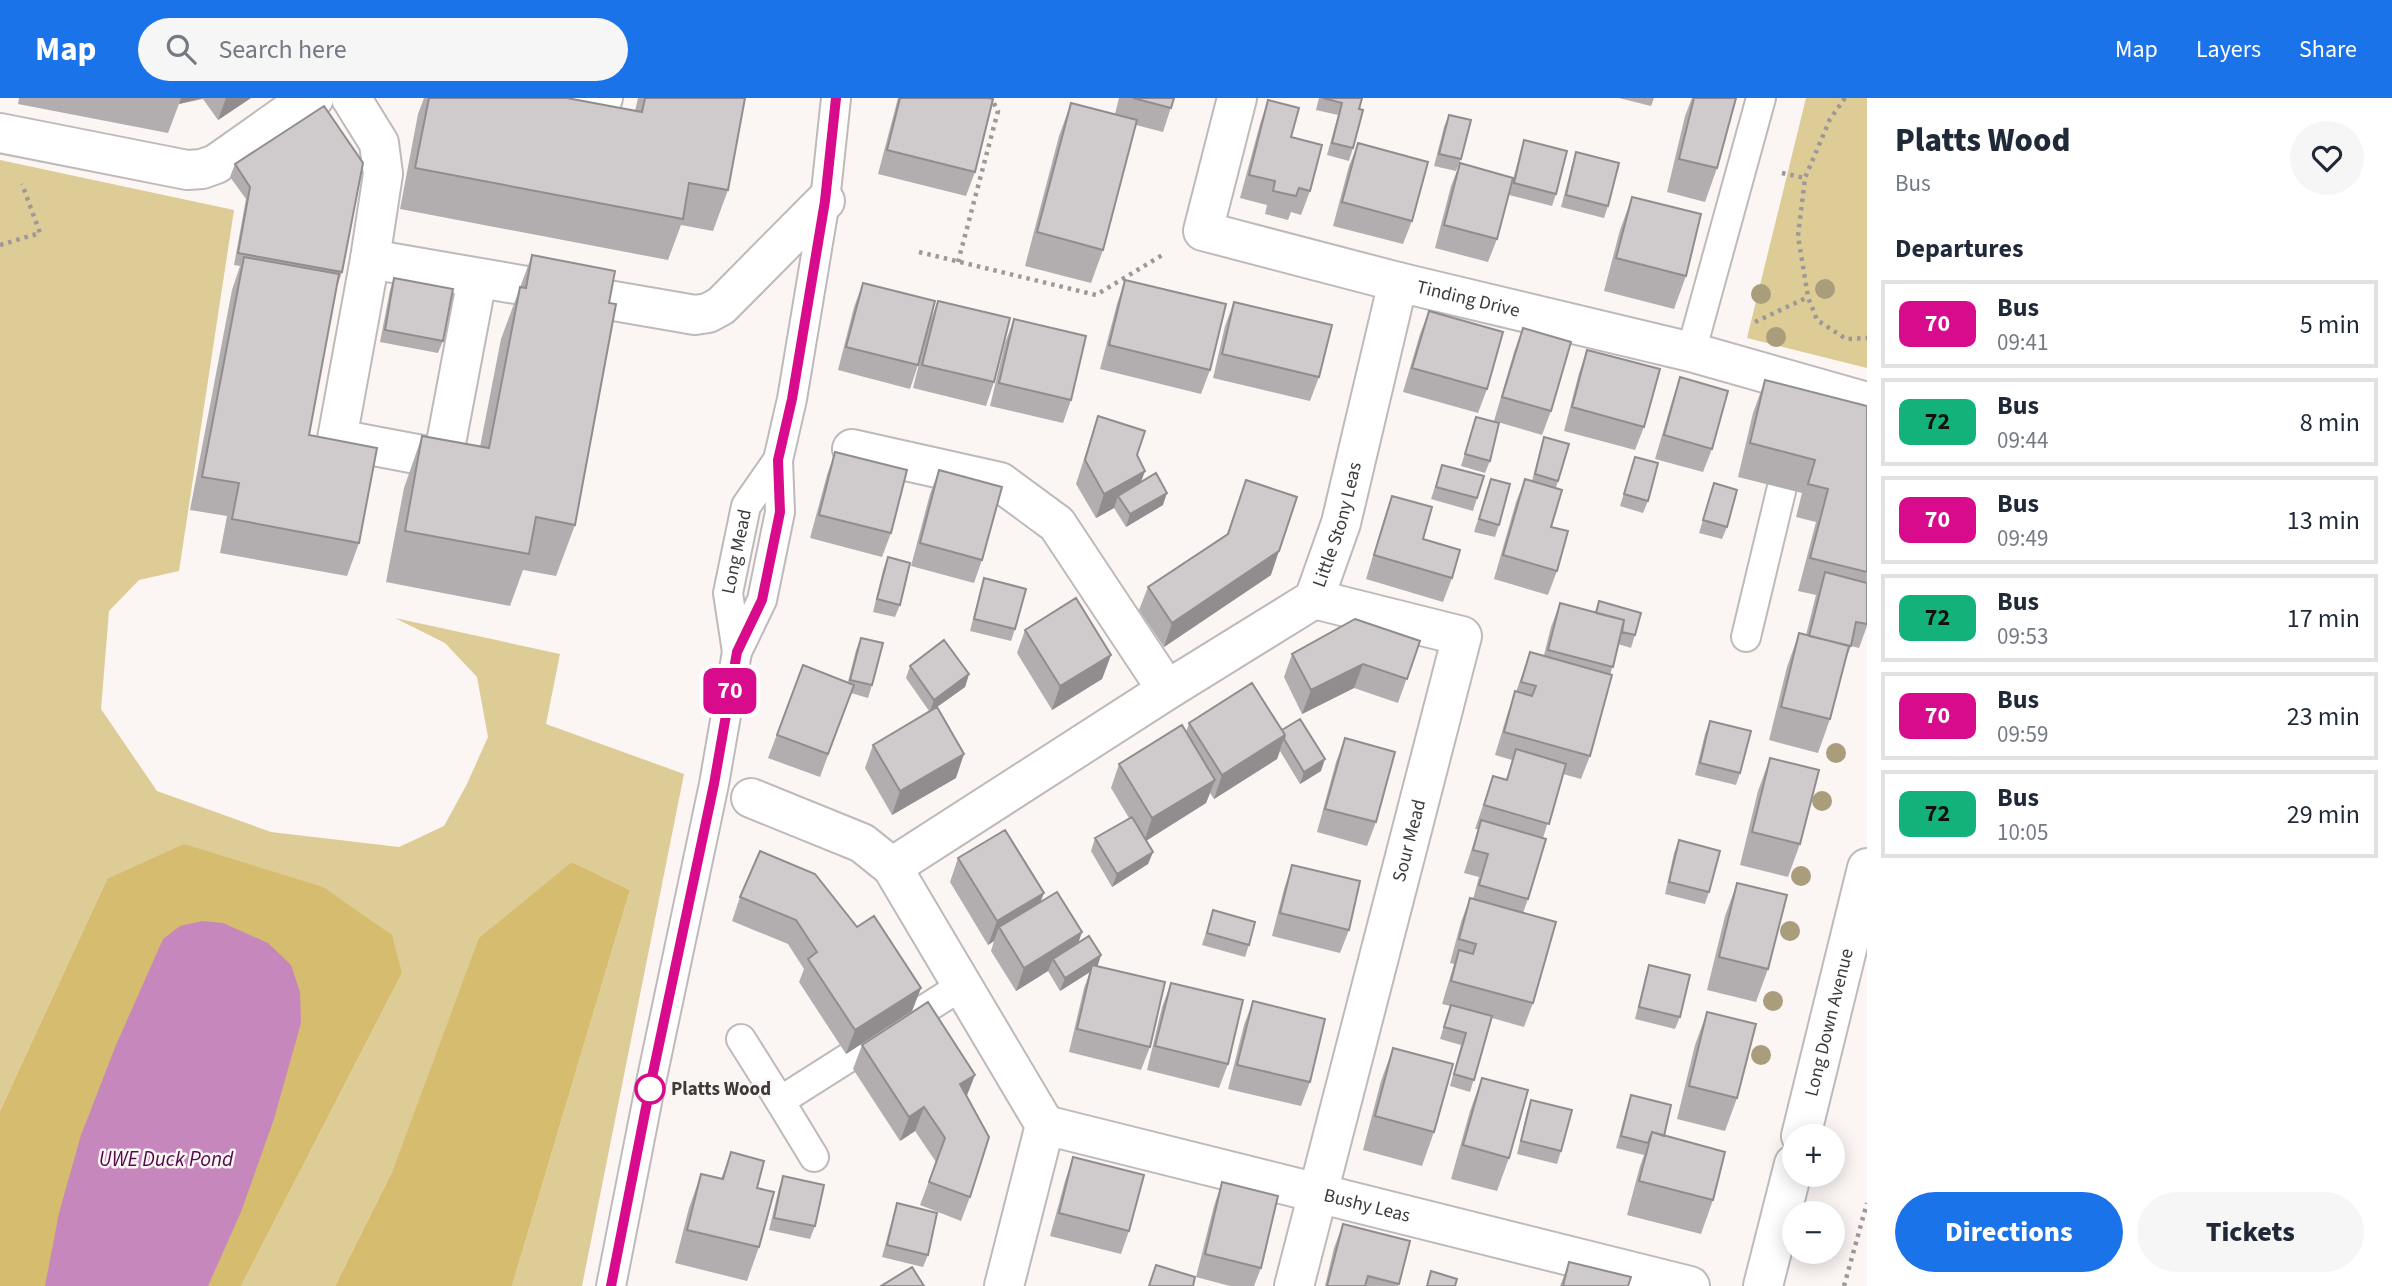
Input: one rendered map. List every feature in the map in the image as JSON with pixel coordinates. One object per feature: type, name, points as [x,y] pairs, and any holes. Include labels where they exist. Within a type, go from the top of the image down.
[{"type":"street","points":[[3,134],[187,170],[202,169],[216,164],[298,106],[314,98]]},
{"type":"street","points":[[351,98],[373,131],[383,158],[382,190],[337,439],[443,459],[477,279]]},
{"type":"street","points":[[508,98],[571,112],[588,109],[603,98]]},
{"type":"street","points":[[1203,231],[1237,98]]},
{"type":"street","points":[[370,259],[682,315],[708,313],[721,306],[735,293],[825,201]]},
{"type":"street","name":"Tinding Drive","points":[[1203,231],[1398,282],[1691,352],[1803,398],[1867,402]]},
{"type":"street","name":"Little Stony Leas","points":[[892,867],[1314,599],[1340,523],[1398,282]]},
{"type":"street","points":[[852,449],[1000,482],[1057,524],[1167,690]]},
{"type":"street","name":"Sour Mead","points":[[1314,599],[1462,636],[1317,1191]]},
{"type":"street","points":[[751,798],[862,843],[892,867],[1045,1125],[1004,1286]]},
{"type":"street","name":"Long Down Avenue","points":[[1804,1124],[1867,868]]},
{"type":"street","name":"Bushy Leas","points":[[1045,1125],[1690,1286]]},
{"type":"street","points":[[1763,1286],[1788,1187]]},
{"type":"street","points":[[1294,1286],[1317,1191]]},
{"type":"lane","name":"Long Mead","points":[[611,1286],[714,784],[737,652],[728,593],[746,506],[778,460],[792,399],[825,201],[836,98]]},
{"type":"lane","points":[[1691,352],[1760,98]]},
{"type":"lane","points":[[1746,637],[1782,487]]},
{"type":"lane","points":[[780,1101],[963,985]]},
{"type":"lane","points":[[741,1039],[814,1157]]},
{"type":"path","points":[[958,262],[998,111],[991,98]]},
{"type":"path","points":[[1845,98],[1830,119],[1805,178],[1798,236],[1808,297],[1817,320],[1846,339],[1867,338]]},
{"type":"path","points":[[0,246],[40,233],[3,134]]},
{"type":"path","points":[[919,252],[1096,295],[1203,231]]},
{"type":"path","points":[[1844,1286],[1867,1203]]},
{"type":"shaded area","points":[[1806,98],[1867,98],[1867,368],[1747,338]]},
{"type":"shaded area","points":[[0,160],[234,210],[179,571],[139,580],[109,611],[101,709],[157,791],[271,832],[399,847],[444,826],[488,737],[477,677],[445,643],[395,618],[560,654],[546,724],[684,774],[582,1286],[512,1286],[630,890],[572,862],[393,1170],[335,1286],[241,1286],[402,973],[107,879],[0,1111]]},
{"type":"shaded area","points":[[184,844],[323,887],[392,935],[402,973],[241,1286],[0,1286],[0,1111],[107,879]]},
{"type":"shaded area","points":[[572,862],[630,890],[512,1286],[335,1286],[393,1170],[479,938]]},
{"type":"water","name":"UWE Duck Pond","points":[[202,921],[223,923],[268,943],[291,965],[300,992],[301,1023],[274,1119],[241,1212],[208,1286],[45,1286],[59,1213],[81,1135],[116,1045],[163,939],[180,926]]},
{"type":"building","points":[[429,98],[567,98],[642,112],[645,98],[745,98],[728,190],[689,183],[683,219],[415,168]]},
{"type":"building","points":[[900,98],[993,99],[975,172],[887,150]]},
{"type":"building","points":[[1133,98],[1174,98],[1171,108]]},
{"type":"building","points":[[1323,98],[1362,98],[1359,109],[1363,110],[1353,148],[1332,143],[1342,103]]},
{"type":"building","points":[[1694,98],[1736,98],[1717,168],[1679,159]]},
{"type":"building","points":[[1268,100],[1299,108],[1291,137],[1322,145],[1310,191],[1299,188],[1296,196],[1273,191],[1275,181],[1249,175]]},
{"type":"building","points":[[1071,103],[1137,120],[1103,250],[1037,232]]},
{"type":"building","points":[[324,106],[363,163],[342,272],[238,253],[250,187],[235,164]]},
{"type":"building","points":[[1449,115],[1471,120],[1461,159],[1439,154]]},
{"type":"building","points":[[1524,140],[1567,151],[1556,194],[1514,183]]},
{"type":"building","points":[[1358,143],[1428,162],[1412,221],[1342,202]]},
{"type":"building","points":[[1576,152],[1619,163],[1608,206],[1566,195]]},
{"type":"building","points":[[1460,163],[1513,178],[1497,239],[1444,225]]},
{"type":"building","points":[[1632,197],[1701,214],[1686,276],[1616,258]]},
{"type":"building","points":[[532,255],[615,271],[609,303],[616,304],[575,525],[536,517],[529,554],[405,531],[422,436],[489,448],[520,287],[526,288]]},
{"type":"building","points":[[244,257],[339,274],[309,435],[377,448],[359,543],[232,519],[239,483],[202,477]]},
{"type":"building","points":[[394,278],[453,289],[443,341],[385,330]]},
{"type":"building","points":[[1125,280],[1226,304],[1210,370],[1109,345]]},
{"type":"building","points":[[863,283],[935,301],[918,365],[846,347]]},
{"type":"building","points":[[938,301],[1010,318],[994,382],[922,365]]},
{"type":"building","points":[[1234,302],[1332,325],[1319,377],[1222,354]]},
{"type":"building","points":[[1429,311],[1503,332],[1487,389],[1412,368]]},
{"type":"building","points":[[1014,319],[1086,336],[1071,400],[999,383]]},
{"type":"building","points":[[1523,328],[1571,342],[1551,411],[1502,397]]},
{"type":"building","points":[[1587,350],[1660,369],[1644,427],[1572,407]]},
{"type":"building","points":[[1680,377],[1728,391],[1712,449],[1664,435]]},
{"type":"building","points":[[1765,380],[1867,406],[1867,572],[1810,558],[1828,489],[1808,484],[1815,460],[1750,443]]},
{"type":"building","points":[[1098,416],[1145,431],[1137,455],[1145,471],[1104,494],[1085,460]]},
{"type":"building","points":[[1476,417],[1499,423],[1490,461],[1465,454]]},
{"type":"building","points":[[1544,437],[1569,444],[1558,481],[1535,474]]},
{"type":"building","points":[[835,452],[907,470],[891,533],[819,515]]},
{"type":"building","points":[[1635,457],[1658,463],[1648,501],[1624,494]]},
{"type":"building","points":[[1442,465],[1484,476],[1477,498],[1436,487]]},
{"type":"building","points":[[939,470],[1002,487],[982,560],[920,543]]},
{"type":"building","points":[[1156,473],[1167,493],[1130,514],[1118,496]]},
{"type":"building","points":[[1491,479],[1510,484],[1499,525],[1479,519]]},
{"type":"building","points":[[1525,479],[1562,490],[1551,527],[1568,531],[1557,571],[1503,555]]},
{"type":"building","points":[[1246,480],[1297,497],[1279,551],[1172,623],[1148,587],[1228,534]]},
{"type":"building","points":[[1714,483],[1737,490],[1727,527],[1703,520]]},
{"type":"building","points":[[1392,496],[1432,507],[1423,539],[1460,550],[1452,578],[1374,555]]},
{"type":"building","points":[[888,557],[910,563],[900,605],[877,599]]},
{"type":"building","points":[[1825,572],[1867,583],[1867,624],[1856,622],[1851,646],[1809,636]]},
{"type":"building","points":[[984,578],[1026,589],[1015,629],[974,619]]},
{"type":"building","points":[[1076,598],[1111,655],[1060,686],[1025,630]]},
{"type":"building","points":[[1599,601],[1641,613],[1635,635],[1622,632],[1624,620],[1596,613]]},
{"type":"building","points":[[1560,603],[1624,620],[1613,667],[1548,650]]},
{"type":"building","points":[[1355,619],[1420,641],[1407,679],[1363,664],[1311,690],[1292,654]]},
{"type":"building","points":[[1799,633],[1849,646],[1830,719],[1781,707]]},
{"type":"building","points":[[861,638],[883,643],[872,685],[850,680]]},
{"type":"building","points":[[944,640],[969,674],[934,700],[910,666]]},
{"type":"building","points":[[1530,652],[1612,675],[1590,756],[1504,732],[1515,691],[1532,696],[1536,686],[1521,682]]},
{"type":"building","points":[[803,665],[854,685],[828,754],[777,735]]},
{"type":"building","points":[[1252,683],[1285,735],[1222,775],[1189,723]]},
{"type":"building","points":[[937,707],[964,754],[900,791],[873,745]]},
{"type":"building","points":[[1300,719],[1325,759],[1304,772],[1284,739],[1282,730]]},
{"type":"building","points":[[1710,721],[1751,731],[1740,773],[1700,763]]},
{"type":"building","points":[[1182,725],[1215,780],[1152,818],[1119,764]]},
{"type":"building","points":[[1345,738],[1395,752],[1376,822],[1325,809]]},
{"type":"building","points":[[1516,749],[1566,764],[1549,824],[1484,805],[1493,776],[1507,780]]},
{"type":"building","points":[[1770,758],[1819,770],[1800,844],[1752,832]]},
{"type":"building","points":[[1132,817],[1153,852],[1117,874],[1095,838]]},
{"type":"building","points":[[1481,820],[1546,839],[1528,899],[1479,885],[1488,854],[1473,850]]},
{"type":"building","points":[[1005,830],[1044,893],[997,921],[958,858]]},
{"type":"building","points":[[1679,840],[1720,851],[1709,892],[1669,882]]},
{"type":"building","points":[[760,851],[815,874],[857,927],[874,916],[921,988],[855,1030],[808,959],[817,952],[796,920],[740,897]]},
{"type":"building","points":[[1292,865],[1360,881],[1349,930],[1280,913]]},
{"type":"building","points":[[1737,883],[1787,895],[1768,969],[1719,957]]},
{"type":"building","points":[[1057,892],[1082,932],[1024,968],[999,927]]},
{"type":"building","points":[[1470,898],[1556,922],[1533,1003],[1451,981],[1459,950],[1473,954],[1476,944],[1459,939]]},
{"type":"building","points":[[1213,910],[1255,922],[1249,945],[1207,933]]},
{"type":"building","points":[[1089,936],[1101,955],[1065,978],[1053,959]]},
{"type":"building","points":[[1092,965],[1165,982],[1150,1047],[1077,1029]]},
{"type":"building","points":[[1649,965],[1690,975],[1680,1017],[1639,1007]]},
{"type":"building","points":[[1171,983],[1243,1000],[1228,1064],[1155,1046]]},
{"type":"building","points":[[1253,1001],[1325,1019],[1310,1082],[1237,1065]]},
{"type":"building","points":[[928,1002],[975,1075],[960,1084],[989,1137],[970,1197],[929,1182],[945,1138],[924,1107],[909,1117],[862,1045]]},
{"type":"building","points":[[1451,1005],[1492,1016],[1474,1080],[1454,1074],[1466,1033],[1444,1027]]},
{"type":"building","points":[[1707,1012],[1756,1024],[1737,1098],[1689,1086]]},
{"type":"building","points":[[1393,1048],[1453,1064],[1434,1132],[1375,1116]]},
{"type":"building","points":[[1482,1078],[1528,1090],[1509,1158],[1463,1145]]},
{"type":"building","points":[[1631,1095],[1671,1105],[1664,1136],[1652,1132],[1648,1143],[1621,1136]]},
{"type":"building","points":[[1531,1100],[1572,1110],[1561,1151],[1521,1141]]},
{"type":"building","points":[[1652,1132],[1725,1152],[1713,1200],[1639,1181]]},
{"type":"building","points":[[731,1152],[764,1161],[757,1188],[774,1192],[759,1247],[687,1230],[701,1174],[723,1179]]},
{"type":"building","points":[[1073,1157],[1144,1175],[1129,1231],[1059,1213]]},
{"type":"building","points":[[783,1176],[824,1185],[815,1226],[774,1218]]},
{"type":"building","points":[[1222,1182],[1278,1196],[1261,1268],[1205,1254]]},
{"type":"building","points":[[897,1203],[937,1213],[928,1255],[887,1245]]},
{"type":"building","points":[[1343,1224],[1410,1241],[1399,1284],[1368,1276],[1365,1286],[1327,1286]]},
{"type":"building","points":[[1569,1262],[1631,1277],[1628,1286],[1563,1286]]},
{"type":"building","points":[[1156,1265],[1195,1277],[1193,1286],[1149,1286]]},
{"type":"building","points":[[912,1267],[924,1286],[881,1286]]},
{"type":"building","points":[[1431,1271],[1457,1279],[1455,1286],[1427,1286]]},
{"type":"bus line","name":"70","points":[[611,1286],[714,784],[737,652],[762,600],[780,512],[778,460],[792,399],[825,201],[836,98]]},
{"type":"place","name":"Platts Wood","points":[[650,1089]]}]
